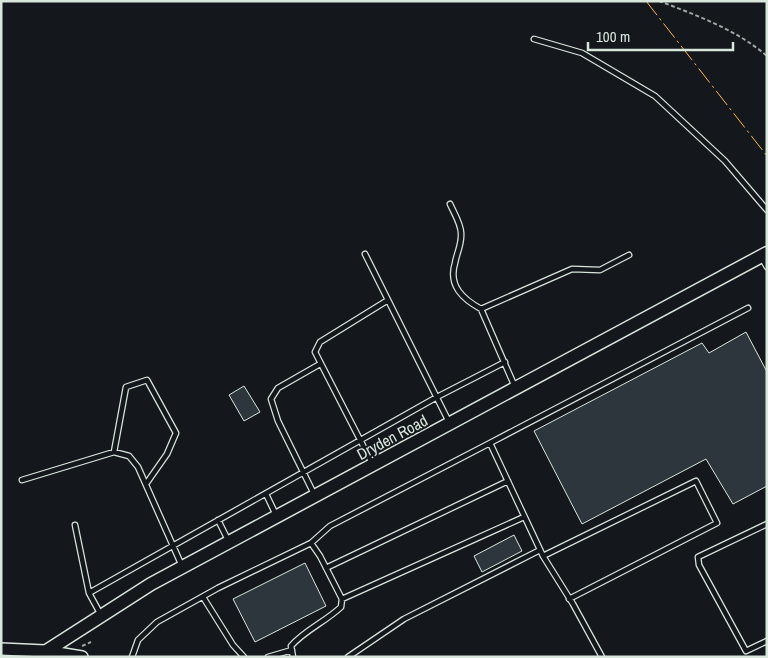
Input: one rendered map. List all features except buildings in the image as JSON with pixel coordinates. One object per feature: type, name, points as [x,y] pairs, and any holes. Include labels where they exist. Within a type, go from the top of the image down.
[{"type":"main road","name":"Dryden Road","points":[[41,654],[151,584],[516,388],[765,259]]},
{"type":"street","points":[[1,649],[41,654],[82,652]]},
{"type":"lane","points":[[534,39],[582,53],[655,96],[725,161],[767,210]]},
{"type":"lane","points":[[450,204],[462,230],[461,246],[454,265],[455,280],[459,293],[466,301],[481,309],[516,388]]},
{"type":"lane","points":[[365,254],[450,424]]},
{"type":"lane","points":[[481,309],[572,269],[600,270],[629,255]]},
{"type":"lane","points":[[373,465],[315,352],[320,342],[388,300]]},
{"type":"lane","points":[[132,657],[138,640],[158,622],[310,543],[330,526],[748,308]]},
{"type":"lane","points":[[89,593],[437,397],[505,362]]},
{"type":"lane","points":[[315,496],[278,420],[271,399],[278,388],[320,364]]},
{"type":"lane","points":[[114,452],[126,387],[147,380],[176,432],[167,454],[146,484]]},
{"type":"lane","points":[[490,443],[543,556],[602,657]]},
{"type":"lane","points":[[22,480],[114,452],[129,456],[138,467],[183,568]]},
{"type":"lane","points":[[326,568],[508,481]]},
{"type":"lane","points":[[543,556],[696,481],[717,523],[569,599]]},
{"type":"lane","points":[[266,494],[276,517]]},
{"type":"lane","points":[[342,599],[524,517]]},
{"type":"lane","points":[[218,520],[230,542]]},
{"type":"lane","points":[[767,524],[698,557],[699,565],[746,651],[767,640]]},
{"type":"lane","points":[[75,525],[89,593],[101,615]]},
{"type":"lane","points":[[293,657],[292,646],[300,637],[328,619],[341,607],[342,599],[310,543]]},
{"type":"lane","points":[[348,657],[404,619],[540,550]]},
{"type":"lane","points":[[203,597],[233,645],[244,657]]},
{"type":"lane","points":[[268,657],[292,650]]},
{"type":"path","points":[[659,1],[724,28],[767,56]]},
{"type":"path","points":[[82,652],[91,642]]},
{"type":"power","points":[[646,1],[767,156]]}]
